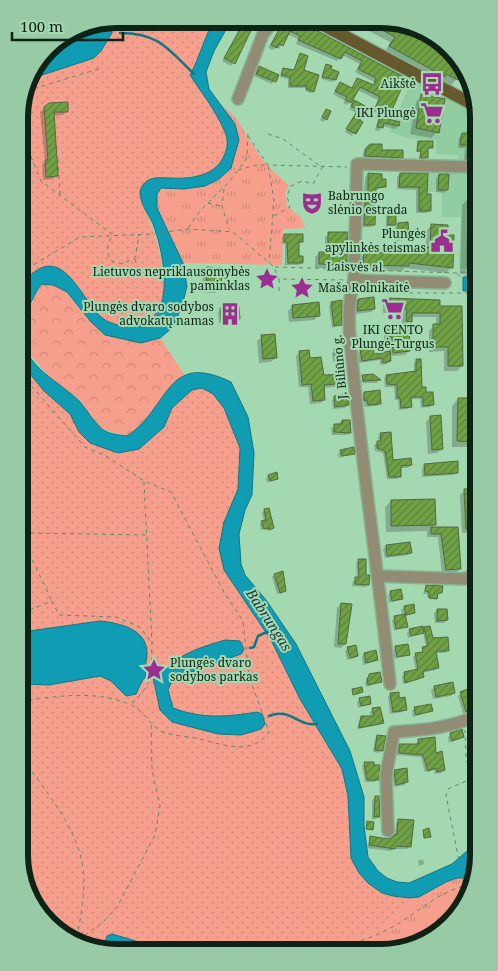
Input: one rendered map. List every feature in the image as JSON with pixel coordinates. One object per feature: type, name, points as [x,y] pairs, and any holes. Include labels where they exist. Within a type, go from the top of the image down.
[{"type":"main road","points":[[329,28],[470,103]]},
{"type":"street","points":[[238,99],[263,34],[268,28]]},
{"type":"street","name":"J. Biliūno g.","points":[[390,684],[379,576],[359,428],[351,339],[350,293],[355,275],[357,164],[470,168]]},
{"type":"street","name":"Laisvės al.","points":[[355,275],[445,283]]},
{"type":"street","points":[[379,576],[465,579],[470,576]]},
{"type":"street","points":[[388,831],[386,775],[394,732],[432,729],[470,719]]},
{"type":"path","points":[[32,89],[102,68]]},
{"type":"path","points":[[188,229],[247,158],[248,131]]},
{"type":"path","points":[[268,134],[283,139],[322,166]]},
{"type":"path","points":[[248,136],[268,165],[272,182],[274,217],[269,263]]},
{"type":"path","points":[[28,151],[42,181],[60,197],[113,235]]},
{"type":"path","points":[[58,159],[60,197]]},
{"type":"path","points":[[238,170],[257,165],[350,167]]},
{"type":"path","points":[[274,217],[290,207],[287,196],[291,186],[302,181],[313,184],[322,166]]},
{"type":"path","points":[[224,187],[222,206],[229,230],[274,267],[279,279],[279,291]]},
{"type":"path","points":[[208,203],[222,206]]},
{"type":"path","points":[[28,268],[80,237],[152,234],[188,229],[229,230]]},
{"type":"path","points":[[139,234],[135,258],[140,276]]},
{"type":"path","points":[[113,235],[107,247],[107,252],[112,261],[122,264],[135,258]]},
{"type":"path","points":[[274,267],[355,275],[470,272]]},
{"type":"path","points":[[455,273],[460,276],[470,276]]},
{"type":"path","name":"Laisvės al.","points":[[279,279],[355,275]]},
{"type":"path","points":[[350,293],[470,293]]},
{"type":"path","points":[[28,382],[85,447],[106,456],[144,482],[171,492],[225,594],[238,613],[244,628],[249,676],[269,732],[265,739],[236,748],[169,734],[160,730],[131,704],[78,694],[28,700]]},
{"type":"path","points":[[131,704],[145,692],[149,681],[152,644],[144,482]]},
{"type":"path","points":[[28,533],[148,535]]},
{"type":"path","points":[[28,551],[59,615],[116,616],[140,627],[152,644]]},
{"type":"path","points":[[28,611],[52,601]]},
{"type":"path","points":[[82,937],[102,923],[116,906],[155,835],[160,806],[152,770],[151,722]]},
{"type":"path","points":[[464,722],[467,743],[466,758],[470,775]]},
{"type":"path","points":[[28,766],[70,829],[80,851],[84,876],[84,893],[79,935]]},
{"type":"path","points":[[352,944],[370,939],[442,894],[464,886],[446,800],[446,792],[470,780]]},
{"type":"shaded area","points":[[413,77],[470,108],[470,269],[459,269],[461,217],[442,217],[442,192],[421,192],[422,164],[457,165],[458,155],[436,154],[436,140],[411,139],[389,132]]},
{"type":"green space","points":[[192,28],[210,28],[204,39]]},
{"type":"green space","points":[[192,28],[204,39],[196,64],[190,75],[219,118],[225,132],[227,147],[224,159],[206,173],[192,176],[153,178],[142,205],[156,240],[161,261],[163,283],[161,303],[154,318],[139,326],[116,326],[106,322],[97,314],[69,276],[60,269],[50,265],[28,278],[28,110],[32,88],[42,67],[53,53],[67,42],[82,34],[99,29]]},
{"type":"green space","points":[[220,104],[236,119],[265,163],[289,185],[285,193],[287,206],[301,218],[305,228],[283,229],[282,265],[183,263],[158,212],[156,204],[158,191],[166,187],[184,189],[235,124]]},
{"type":"green space","points":[[41,284],[57,286],[65,291],[80,307],[141,343],[160,338],[184,374],[169,389],[136,430],[127,436],[102,429],[79,401],[48,376],[28,352],[28,311]]},
{"type":"green space","name":"Plungės dvaro sodybos parkas","points":[[28,372],[44,391],[70,414],[79,432],[139,449],[164,427],[172,408],[192,390],[202,388],[213,394],[224,408],[240,448],[238,489],[224,522],[224,570],[271,640],[300,699],[342,769],[348,796],[351,858],[393,896],[410,898],[383,927],[342,944],[116,944],[82,937],[72,932],[58,922],[42,904],[32,883],[28,861]]},
{"type":"green space","points":[[457,878],[467,878],[456,904],[445,918],[431,929],[399,942],[342,944],[383,927],[410,898]]},
{"type":"green space","points":[[432,928],[410,939],[393,943],[375,944]]},
{"type":"water","points":[[110,28],[112,33],[101,51],[94,58],[37,77],[53,53],[67,42],[82,34]]},
{"type":"water","points":[[210,28],[227,28],[214,51],[206,72],[209,89],[235,124],[239,140],[231,168],[219,179],[205,186],[184,189],[161,188],[157,194],[157,208],[183,263],[187,286],[182,306],[173,327],[160,338],[141,343],[105,335],[91,322],[67,292],[53,285],[41,284],[28,309],[28,278],[41,268],[50,266],[59,268],[67,274],[100,316],[110,323],[122,326],[135,326],[146,322],[155,315],[161,304],[164,291],[163,261],[157,234],[142,202],[140,191],[142,186],[153,178],[185,178],[207,173],[219,164],[227,147],[226,134],[221,123],[190,75]]},
{"type":"water","points":[[463,277],[470,277],[470,291],[463,291]]},
{"type":"water","name":"Babrungas","points":[[28,354],[41,370],[80,402],[102,429],[117,435],[127,436],[141,424],[170,386],[180,378],[193,373],[209,374],[231,382],[248,417],[254,453],[252,495],[245,510],[239,534],[241,564],[245,575],[266,600],[296,644],[350,751],[364,797],[364,826],[368,857],[378,871],[387,878],[397,882],[409,883],[452,864],[470,850],[467,878],[457,878],[446,882],[419,897],[393,896],[382,893],[368,883],[359,873],[351,858],[348,796],[342,769],[300,699],[271,640],[224,570],[219,548],[224,522],[238,489],[240,448],[224,408],[213,394],[202,388],[192,390],[172,408],[164,427],[139,449],[118,453],[90,443],[79,432],[70,414],[44,391],[28,372]]},
{"type":"water","points":[[100,621],[116,623],[137,633],[146,644],[145,673],[146,676],[149,676],[143,679],[136,694],[126,696],[111,681],[100,676],[49,685],[28,684],[28,631]]},
{"type":"water","points":[[225,640],[240,641],[244,649],[241,654],[181,676],[171,683],[168,690],[173,708],[194,714],[215,716],[257,712],[262,714],[265,724],[261,729],[241,735],[218,734],[172,722],[160,710],[153,677],[157,677],[188,653]]},
{"type":"water","points":[[112,934],[139,942],[140,944],[105,943],[107,936]]},
{"type":"building","points":[[241,28],[252,28],[235,64],[224,58]]},
{"type":"building","points":[[280,28],[312,28],[406,78],[388,119],[400,122],[399,126],[384,123],[383,128],[377,127],[382,111],[375,108],[380,97],[360,87],[351,103],[345,100],[347,97],[335,91],[340,82],[352,88],[357,78],[374,85],[376,78],[358,69],[362,61],[345,52],[341,59],[298,40],[300,36],[290,31],[283,46],[279,44],[277,48],[271,45]]},
{"type":"building","points":[[379,28],[399,29],[431,42],[454,65],[453,67],[459,73],[458,80],[446,74],[445,77],[389,46],[395,37]]},
{"type":"building","points":[[300,53],[308,56],[304,70],[319,75],[314,92],[306,89],[307,86],[290,86],[290,77],[281,75],[283,68],[294,70]]},
{"type":"building","points":[[326,64],[332,66],[331,69],[339,72],[336,80],[322,77]]},
{"type":"building","points":[[259,66],[279,75],[276,82],[256,74]]},
{"type":"building","points":[[421,94],[445,99],[439,133],[416,128]]},
{"type":"building","points":[[354,100],[367,107],[360,120],[363,122],[356,134],[346,129],[358,110],[351,106]]},
{"type":"building","points":[[68,102],[68,112],[54,112],[58,176],[46,177],[45,160],[48,160],[44,107],[49,103]]},
{"type":"building","points":[[326,109],[331,111],[327,120],[322,117]]},
{"type":"building","points":[[462,133],[470,133],[470,158],[467,158],[468,145],[460,145]]},
{"type":"building","points":[[418,141],[433,141],[433,148],[428,148],[428,158],[420,158],[421,151],[417,151]]},
{"type":"building","points":[[370,144],[382,144],[382,150],[403,150],[403,158],[365,156],[365,149]]},
{"type":"building","points":[[368,173],[382,174],[382,179],[386,179],[386,187],[376,188],[375,225],[364,225],[365,201],[368,202]]},
{"type":"building","points":[[400,173],[428,173],[427,194],[431,194],[431,211],[419,211],[419,187],[399,187]]},
{"type":"building","points":[[439,174],[449,174],[448,190],[438,190]]},
{"type":"building","points":[[468,196],[470,196],[470,267],[467,267]]},
{"type":"building","points":[[388,207],[396,207],[396,225],[388,225]]},
{"type":"building","points":[[408,222],[409,238],[398,239],[398,223]]},
{"type":"building","name":"Plungės apylinkės teismas","points":[[431,224],[448,225],[448,235],[454,235],[453,268],[409,263],[409,266],[363,265],[364,252],[419,254],[420,247],[430,247]]},
{"type":"building","points":[[328,232],[348,232],[347,265],[319,264],[319,252],[328,252]]},
{"type":"building","points":[[284,234],[303,234],[303,242],[299,242],[299,256],[303,256],[303,263],[288,263],[287,242],[284,242]]},
{"type":"building","points":[[207,267],[222,268],[221,289],[206,288]]},
{"type":"building","points":[[374,297],[375,309],[357,311],[358,299]]},
{"type":"building","points":[[387,298],[440,300],[440,306],[462,306],[463,366],[448,366],[448,347],[433,347],[433,324],[440,324],[440,313],[412,313],[412,322],[406,321],[407,309],[387,308]]},
{"type":"building","points":[[342,300],[342,325],[334,326],[331,302]]},
{"type":"building","points":[[319,302],[320,316],[293,318],[292,305]]},
{"type":"building","name":"Plungės dvaro sodybos advokatų namas","points":[[239,307],[240,319],[221,321],[220,308]]},
{"type":"building","points":[[409,324],[410,351],[393,353],[392,337],[388,337],[387,329],[392,328],[391,325]]},
{"type":"building","points":[[275,334],[277,358],[263,359],[261,335]]},
{"type":"building","points":[[343,348],[344,359],[336,360],[334,349]]},
{"type":"building","points":[[373,348],[374,354],[390,351],[391,361],[383,363],[382,358],[362,361],[360,350]]},
{"type":"building","points":[[309,350],[310,358],[321,357],[324,375],[346,374],[347,383],[324,385],[325,400],[313,401],[311,384],[302,385],[299,351]]},
{"type":"building","points":[[416,359],[421,359],[422,387],[426,387],[426,392],[433,392],[434,405],[423,406],[423,397],[411,397],[412,407],[401,408],[400,398],[397,398],[397,385],[387,384],[386,375],[416,371]]},
{"type":"building","points":[[373,374],[381,380],[363,381],[362,375]]},
{"type":"building","points":[[380,390],[381,404],[368,405],[367,400],[364,401],[364,392]]},
{"type":"building","points":[[348,394],[349,405],[335,407],[334,396]]},
{"type":"building","points":[[458,398],[470,398],[470,442],[457,441]]},
{"type":"building","points":[[441,415],[443,449],[432,450],[430,416]]},
{"type":"building","points":[[342,420],[350,420],[351,433],[334,432],[334,424],[342,424]]},
{"type":"building","points":[[391,432],[393,460],[411,458],[412,465],[401,466],[401,477],[389,477],[385,451],[377,448],[377,441],[381,441],[380,433]]},
{"type":"building","points":[[354,447],[355,454],[342,456],[340,450]]},
{"type":"building","points":[[458,461],[458,473],[425,475],[424,464]]},
{"type":"building","points":[[277,472],[278,479],[270,481],[268,475]]},
{"type":"building","points":[[464,489],[470,489],[470,529],[466,529]]},
{"type":"building","points":[[435,499],[436,525],[391,526],[391,500]]},
{"type":"building","points":[[269,508],[274,528],[269,530],[269,528],[264,529],[261,521],[266,520],[264,509]]},
{"type":"building","points":[[431,527],[458,527],[461,569],[446,570],[441,534],[431,534]]},
{"type":"building","points":[[410,542],[412,553],[387,556],[386,545]]},
{"type":"building","points":[[358,559],[366,559],[366,575],[370,575],[369,585],[355,584],[355,577],[359,577]]},
{"type":"building","points":[[283,571],[286,591],[280,593],[274,574]]},
{"type":"building","points":[[426,585],[443,586],[442,593],[438,593],[437,599],[429,598],[429,592],[425,591]]},
{"type":"building","points":[[401,589],[403,599],[392,601],[390,591]]},
{"type":"building","points":[[341,603],[352,604],[346,644],[338,644]]},
{"type":"building","points":[[414,604],[415,613],[406,615],[404,606]]},
{"type":"building","points":[[437,609],[447,609],[448,620],[437,621]]},
{"type":"building","points":[[405,614],[408,627],[396,629],[394,616]]},
{"type":"building","points":[[423,626],[424,633],[411,636],[409,629]]},
{"type":"building","points":[[430,626],[433,638],[448,637],[449,651],[436,651],[439,668],[423,671],[424,677],[405,683],[404,672],[418,669],[415,653],[423,652],[422,647],[428,646],[424,627]]},
{"type":"building","points":[[408,644],[410,655],[397,657],[395,646]]},
{"type":"building","points":[[356,645],[358,656],[350,658],[347,647]]},
{"type":"building","points":[[376,650],[378,660],[366,663],[364,653]]},
{"type":"building","points":[[380,672],[382,682],[368,685],[367,678],[369,674]]},
{"type":"building","points":[[453,682],[455,693],[436,697],[434,686]]},
{"type":"building","points":[[362,687],[363,692],[353,695],[352,689]]},
{"type":"building","points":[[470,688],[470,711],[466,712],[460,692]]},
{"type":"building","points":[[399,692],[399,698],[405,697],[407,710],[393,712],[390,693]]},
{"type":"building","points":[[370,696],[371,704],[361,706],[359,698]]},
{"type":"building","points":[[431,704],[433,711],[416,715],[414,707]]},
{"type":"building","points":[[380,707],[384,723],[359,728],[361,716],[374,716],[372,708]]},
{"type":"building","points":[[462,729],[464,737],[452,741],[450,733]]},
{"type":"building","points":[[377,735],[386,736],[383,751],[375,750]]},
{"type":"building","points":[[435,737],[436,753],[442,751],[445,770],[437,772],[436,768],[428,771],[423,755],[399,753],[399,744],[418,744],[418,739]]},
{"type":"building","points":[[364,762],[374,762],[374,765],[380,765],[379,780],[367,780]]},
{"type":"building","points":[[407,768],[408,782],[396,785],[394,770]]},
{"type":"building","points":[[375,796],[379,796],[380,817],[374,817]]},
{"type":"building","points":[[398,819],[414,820],[411,847],[396,846],[395,849],[369,845],[370,836],[388,839],[395,834],[397,835]]},
{"type":"building","points":[[367,821],[374,822],[373,830],[366,829]]},
{"type":"building","points":[[429,828],[431,837],[424,838],[423,830]]},
{"type":"waterway","points":[[120,33],[154,39],[169,50],[194,74]]},
{"type":"waterway","name":"Babrungas","points":[[250,648],[254,647],[258,636],[267,632]]},
{"type":"waterway","points":[[269,716],[283,714],[304,723],[317,724]]},
{"type":"place","name":"Aikštė","points":[[432,84]]},
{"type":"place","name":"IKI Plungė","points":[[432,113]]},
{"type":"place","name":"Babrungo slėnio estrada","points":[[312,203]]},
{"type":"place","name":"Plungės apylinkės teismas","points":[[442,241]]},
{"type":"place","name":"Lietuvos nepriklausomybės paminklas","points":[[267,279]]},
{"type":"place","name":"Maša Rolnikaitė","points":[[302,288]]},
{"type":"place","name":"IKI CENTO Plungė-Turgus","points":[[393,309]]},
{"type":"place","name":"Plungės dvaro sodybos advokatų namas","points":[[230,314]]},
{"type":"place","name":"Plungės dvaro sodybos parkas","points":[[154,670]]}]
